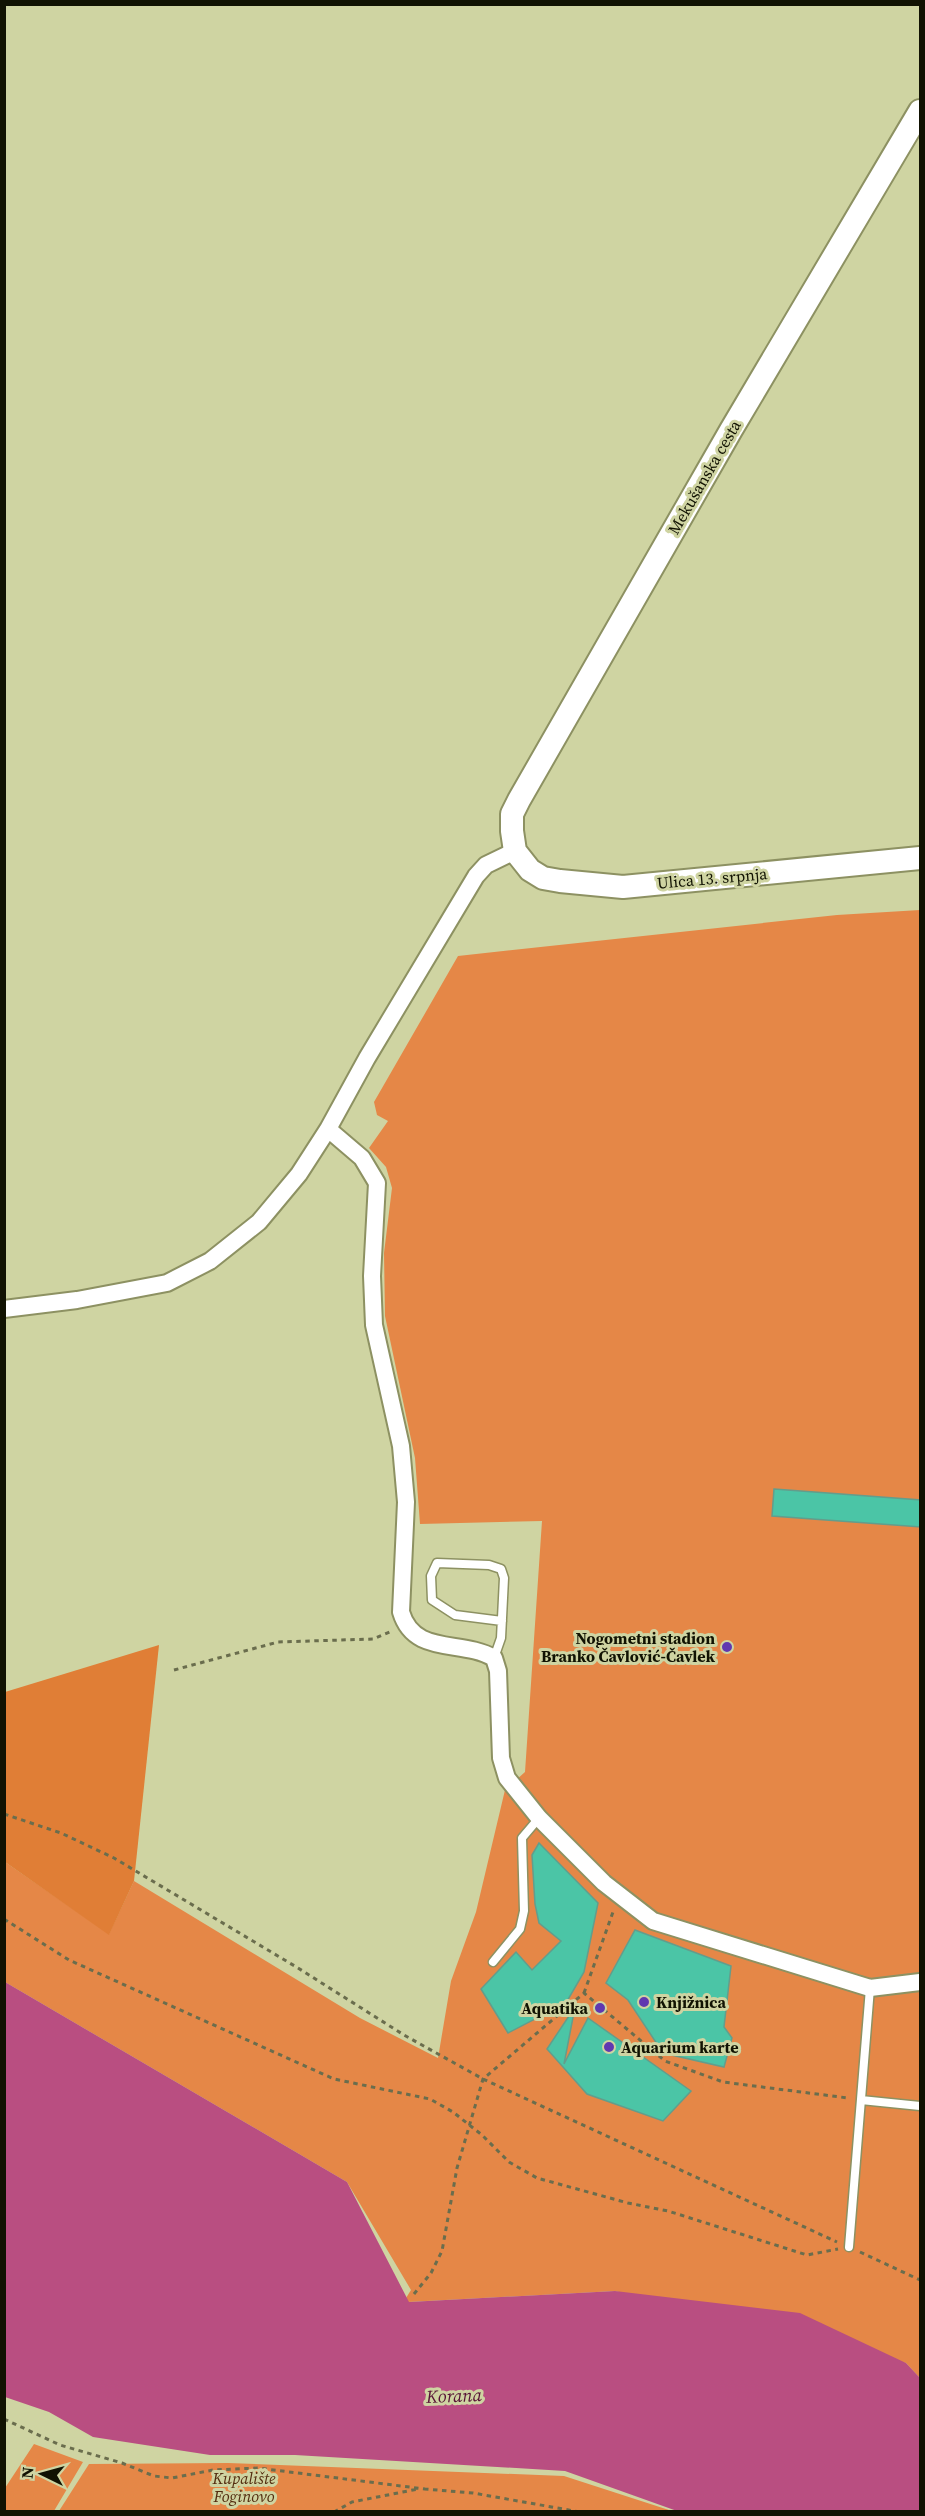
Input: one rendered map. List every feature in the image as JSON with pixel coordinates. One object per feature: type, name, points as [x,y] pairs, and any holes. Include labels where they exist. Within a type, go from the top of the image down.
[{"type":"street","name":"Mekušanska cesta","points":[[515,850],[512,814],[519,800],[731,430],[921,111]]},
{"type":"street","name":"Ulica 13. srpnja","points":[[515,850],[530,870],[543,878],[623,886],[921,858]]},
{"type":"street","points":[[4,1309],[77,1300],[166,1283],[210,1261],[258,1222],[299,1174],[328,1130],[367,1058],[476,876],[486,865],[515,850]]},
{"type":"street","points":[[328,1130],[362,1158],[377,1183],[372,1276],[374,1325],[401,1446],[406,1502],[400,1612],[405,1625],[415,1638],[484,1652],[494,1658],[498,1671],[501,1758],[507,1778],[539,1818],[604,1883],[653,1921],[870,1988],[921,1982]]},
{"type":"lane","points":[[494,1658],[501,1638],[502,1622],[504,1578],[501,1569],[489,1564],[437,1563],[431,1576],[432,1600],[455,1615],[502,1622]]},
{"type":"lane","points":[[493,1962],[520,1929],[525,1911],[522,1838],[539,1818]]},
{"type":"lane","points":[[849,2247],[870,1988]]},
{"type":"lane","points":[[861,2100],[921,2106]]},
{"type":"path","points":[[174,1670],[278,1642],[373,1639],[405,1625]]},
{"type":"path","points":[[4,1814],[61,1833],[114,1858],[298,1968],[404,2035],[483,2079],[921,2280]]},
{"type":"path","points":[[414,2294],[432,2273],[442,2251],[457,2168],[483,2079],[584,1993],[614,1912]]},
{"type":"path","points":[[4,1919],[69,1960],[334,2079],[430,2099],[468,2124],[509,2162],[537,2178],[628,2203],[668,2211],[807,2255],[849,2247]]},
{"type":"path","points":[[584,1993],[665,2061],[723,2082],[861,2100]]},
{"type":"path","points":[[4,2418],[60,2445],[122,2463],[154,2476],[172,2478],[213,2470],[258,2468],[473,2493],[580,2511]]},
{"type":"path","points":[[334,2511],[352,2502],[424,2489]]},
{"type":"green space","points":[[920,910],[920,2378],[906,2363],[615,2291],[408,2302],[406,2298],[411,2290],[347,2182],[5,1982],[5,1862],[109,1934],[134,1881],[360,2018],[438,2058],[451,1981],[476,1912],[505,1790],[525,1772],[542,1521],[420,1524],[415,1458],[385,1316],[384,1253],[392,1188],[386,1167],[369,1148],[388,1121],[377,1115],[374,1102],[458,956],[837,915]]},
{"type":"green space","points":[[34,2444],[83,2462],[54,2511],[5,2511],[5,2488]]},
{"type":"green space","name":"Kupalište Foginovo","points":[[228,2463],[564,2476],[672,2511],[59,2511],[89,2464]]},
{"type":"shaded area","points":[[159,1645],[134,1881],[109,1935],[5,1862],[5,1692]]},
{"type":"water","name":"Korana","points":[[5,1982],[347,2182],[409,2302],[615,2291],[800,2313],[906,2363],[920,2378],[920,2511],[677,2511],[565,2471],[295,2455],[210,2455],[93,2437],[49,2412],[5,2397]]},
{"type":"building","points":[[774,1489],[921,1500],[921,1527],[772,1516]]},
{"type":"building","points":[[539,1843],[598,1903],[584,1972],[566,2003],[508,2033],[481,1989],[516,1952],[532,1970],[561,1941],[539,1923],[535,1904],[532,1855]]},
{"type":"building","points":[[635,1930],[731,1966],[724,2027],[732,2038],[724,2067],[663,2053],[628,2000],[606,1983]]},
{"type":"building","points":[[575,2007],[564,2064],[588,2018],[691,2091],[663,2121],[587,2094],[547,2049]]},
{"type":"place","name":"Nogometni stadion Branko Čavlović-Čavlek","points":[[727,1647]]},
{"type":"place","name":"Knjižnica","points":[[644,2002]]},
{"type":"place","name":"Aquatika","points":[[600,2008]]},
{"type":"place","name":"Aquarium karte","points":[[609,2047]]}]
